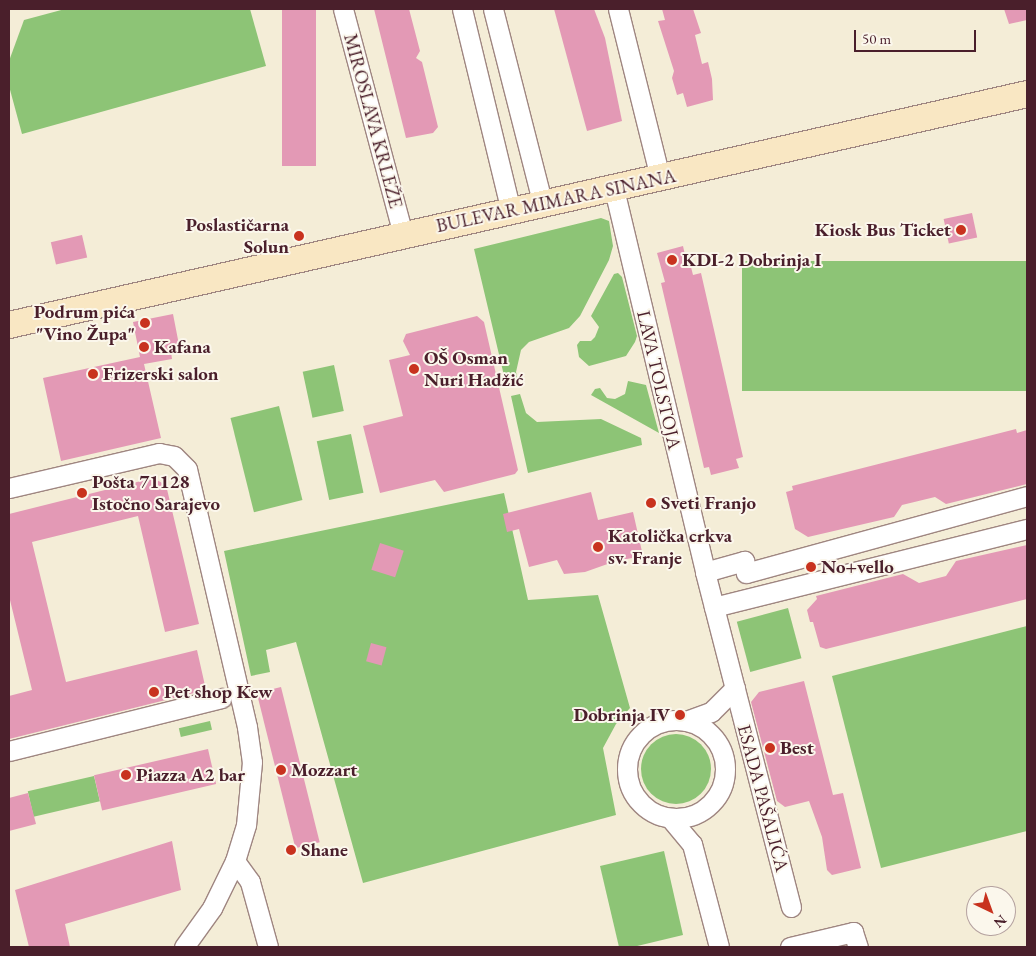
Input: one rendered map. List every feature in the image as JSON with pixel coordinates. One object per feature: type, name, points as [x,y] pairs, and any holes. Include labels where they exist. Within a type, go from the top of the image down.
[{"type":"street","name":"MIROSLAVA KRLEŽE","points":[[343,9],[403,234]]},
{"type":"street","points":[[462,9],[511,212]]},
{"type":"street","points":[[493,9],[543,205]]},
{"type":"street","points":[[618,9],[660,178]]},
{"type":"street","name":"BULEVAR MIMARA SINANA","points":[[9,325],[86,309],[403,234],[543,205],[1027,94]]},
{"type":"street","name":"LAVA TOLSTOJA","points":[[614,188],[714,607]]},
{"type":"street","points":[[9,488],[159,453],[174,456],[187,469],[250,741],[250,802],[235,861],[212,908],[184,947]]},
{"type":"street","points":[[705,572],[744,562],[746,574],[1027,496]]},
{"type":"street","points":[[714,607],[1027,529]]},
{"type":"street","name":"ESADA PAŠALIĆA","points":[[714,607],[729,694],[792,907]]},
{"type":"street","points":[[686,721],[710,712],[729,694]]},
{"type":"street","points":[[718,742],[719,715],[729,694]]},
{"type":"street","points":[[9,751],[221,698]]},
{"type":"street","points":[[671,720],[686,721],[704,728],[718,742],[724,754],[724,781],[711,804],[700,812],[670,818],[654,813],[634,795],[628,776],[629,756],[638,739],[653,726],[671,720]]},
{"type":"street","points":[[700,812],[694,827],[692,844],[719,947]]},
{"type":"street","points":[[670,818],[692,844]]},
{"type":"street","points":[[235,861],[250,882],[268,947]]},
{"type":"street","points":[[790,947],[856,939]]},
{"type":"green space","points":[[65,9],[250,9],[266,66],[22,134],[9,86],[9,61],[24,20]]},
{"type":"green space","points":[[601,218],[609,221],[613,246],[609,260],[580,316],[569,328],[529,342],[521,350],[516,372],[518,381],[506,384],[474,249]]},
{"type":"green space","points":[[742,261],[1027,261],[1027,391],[742,391]]},
{"type":"green space","points":[[618,273],[622,277],[637,336],[626,356],[589,366],[579,357],[577,345],[580,341],[591,341],[595,337],[599,327],[591,316],[614,274]]},
{"type":"green space","points":[[334,365],[344,411],[312,418],[303,372]]},
{"type":"green space","points":[[628,381],[646,385],[659,433],[591,395],[595,389],[600,388],[607,398],[615,399],[625,394]]},
{"type":"green space","points":[[520,394],[526,413],[537,422],[601,419],[641,438],[642,445],[528,473],[511,396]]},
{"type":"green space","points":[[279,406],[302,500],[254,512],[230,418]]},
{"type":"green space","points":[[351,434],[363,493],[329,500],[317,441]]},
{"type":"green space","points":[[504,493],[528,600],[598,595],[630,708],[616,724],[603,748],[616,815],[363,883],[296,642],[266,650],[270,672],[251,676],[224,551]]},
{"type":"green space","points":[[788,608],[801,658],[750,672],[737,622]]},
{"type":"green space","points":[[1027,626],[1027,831],[881,868],[832,676]]},
{"type":"green space","points":[[210,721],[212,730],[181,737],[179,728]]},
{"type":"green space","points":[[676,734],[689,737],[701,744],[708,756],[711,769],[708,782],[701,794],[689,801],[676,804],[663,801],[651,794],[644,782],[641,769],[644,756],[651,744],[663,737]]},
{"type":"green space","points":[[94,776],[100,801],[34,817],[28,791]]},
{"type":"green space","points":[[664,851],[683,935],[633,947],[619,947],[600,866]]},
{"type":"building","points":[[282,9],[316,9],[316,166],[282,166]]},
{"type":"building","points":[[374,9],[409,9],[420,51],[416,58],[422,62],[438,127],[433,133],[406,138]]},
{"type":"building","points":[[554,9],[594,9],[605,38],[622,121],[587,131]]},
{"type":"building","points":[[662,9],[693,9],[701,33],[695,35],[702,64],[708,62],[712,79],[713,100],[687,107],[683,93],[677,95],[672,78],[674,71],[658,21],[665,20]]},
{"type":"building","points":[[1004,9],[1027,9],[1027,20],[1009,24]]},
{"type":"building","points":[[972,213],[977,237],[949,243],[944,219]]},
{"type":"building","points":[[82,235],[87,257],[56,265],[51,242]]},
{"type":"building","points":[[683,246],[688,268],[691,267],[693,275],[701,273],[743,457],[736,459],[739,468],[711,475],[709,467],[704,468],[661,283],[665,282],[657,253]]},
{"type":"building","points":[[173,314],[180,350],[171,352],[172,359],[144,364],[161,438],[61,461],[43,378],[140,357],[133,322]]},
{"type":"building","points":[[477,316],[484,322],[518,470],[515,474],[444,492],[435,480],[380,493],[363,426],[403,416],[389,360],[410,355],[403,341],[406,334]]},
{"type":"building","points":[[1016,429],[1017,433],[1027,430],[1027,484],[946,504],[935,497],[902,505],[894,517],[808,537],[795,529],[786,492],[793,490],[792,486]]},
{"type":"building","points":[[153,478],[166,485],[199,624],[165,632],[138,516],[32,542],[66,682],[197,650],[206,690],[9,739],[9,696],[32,690],[9,596],[9,514]]},
{"type":"building","points":[[591,492],[598,520],[633,512],[643,556],[616,561],[585,572],[564,574],[557,560],[529,567],[519,529],[507,532],[503,514]]},
{"type":"building","points":[[380,543],[404,551],[395,577],[371,570]]},
{"type":"building","points":[[1027,545],[1027,599],[826,649],[820,647],[813,622],[810,622],[807,610],[817,599],[816,596],[903,574],[919,583],[946,576],[956,561]]},
{"type":"building","points":[[371,643],[386,647],[382,665],[366,661]]},
{"type":"building","points":[[804,681],[833,795],[843,793],[861,868],[832,875],[827,870],[822,837],[809,801],[785,807],[777,801],[751,702],[759,692]]},
{"type":"building","points":[[281,687],[320,842],[295,848],[257,693]]},
{"type":"building","points":[[208,749],[216,784],[102,810],[94,775]]},
{"type":"building","points":[[28,793],[36,824],[9,831],[9,798]]},
{"type":"building","points":[[172,841],[181,890],[65,924],[70,947],[29,947],[15,890]]},
{"type":"place","name":"Kiosk Bus Ticket","points":[[961,230]]},
{"type":"place","name":"Poslastičarna Solun","points":[[299,236]]},
{"type":"place","name":"KDI-2 Dobrinja I","points":[[672,260]]},
{"type":"place","name":"Podrum pića \"Vino Župa\"","points":[[145,323]]},
{"type":"place","name":"Kafana","points":[[144,347]]},
{"type":"place","name":"OŠ Osman Nuri Hadžić","points":[[414,369]]},
{"type":"place","name":"Frizerski salon","points":[[93,374]]},
{"type":"place","name":"Pošta 71128 Istočno Sarajevo","points":[[82,493]]},
{"type":"place","name":"Sveti Franjo","points":[[651,503]]},
{"type":"place","name":"Katolička crkva sv. Franje","points":[[598,547]]},
{"type":"place","name":"No+vello","points":[[811,567]]},
{"type":"place","name":"Pet shop Kew","points":[[154,692]]},
{"type":"place","name":"Dobrinja IV","points":[[680,715]]},
{"type":"place","name":"Best","points":[[770,748]]},
{"type":"place","name":"Mozzart","points":[[281,770]]},
{"type":"place","name":"Piazza A2 bar","points":[[126,775]]},
{"type":"place","name":"Shane","points":[[291,850]]}]
